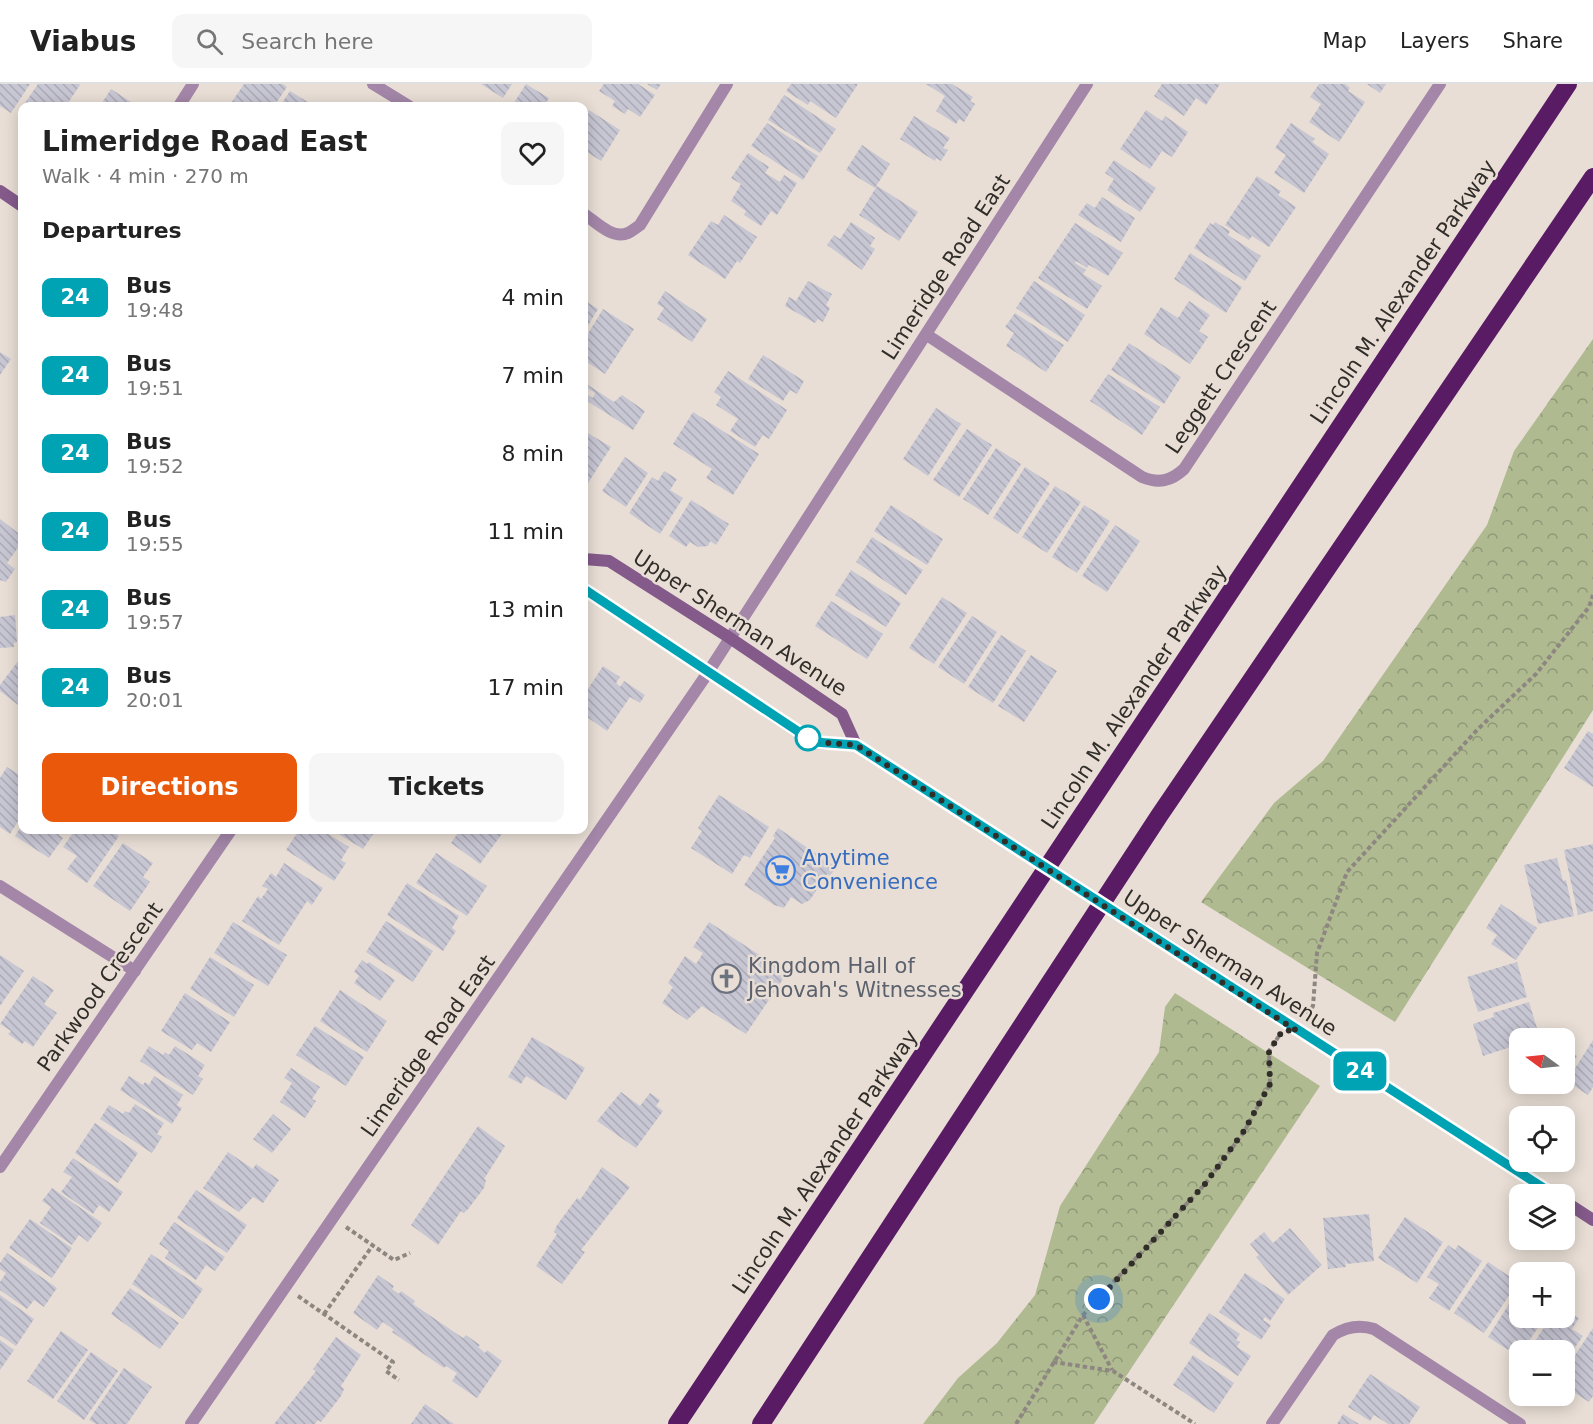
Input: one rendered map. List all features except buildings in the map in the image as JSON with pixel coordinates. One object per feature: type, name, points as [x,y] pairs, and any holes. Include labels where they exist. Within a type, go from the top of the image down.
[{"type":"highway","name":"Lincoln M. Alexander Parkway","points":[[677,1424],[1568,84]]},
{"type":"highway","points":[[761,1424],[1166,806],[1593,177]]},
{"type":"main road","points":[[0,191],[18,203]]},
{"type":"main road","name":"Upper Sherman Avenue","points":[[588,559],[609,561],[730,638],[842,714],[856,745]]},
{"type":"main road","name":"Upper Sherman Avenue","points":[[588,592],[707,674],[814,742],[856,745],[1537,1184]]},
{"type":"main road","points":[[1575,1208],[1593,1220]]},
{"type":"street","points":[[182,102],[193,84]]},
{"type":"street","points":[[373,84],[390,88],[405,102]]},
{"type":"street","points":[[588,217],[603,229],[619,234],[630,233],[640,225],[727,84]]},
{"type":"street","name":"Limeridge Road East","points":[[191,1424],[707,674],[1087,84]]},
{"type":"street","name":"Leggett Crescent","points":[[927,335],[1143,477],[1157,481],[1172,478],[1187,465],[1440,84]]},
{"type":"street","name":"Parkwood Crescent","points":[[0,1167],[228,834]]},
{"type":"street","points":[[0,886],[135,971]]},
{"type":"street","points":[[1272,1424],[1333,1335],[1345,1328],[1364,1326],[1374,1329],[1520,1424]]},
{"type":"path","points":[[1016,1424],[1083,1315],[1205,1184],[1244,1131],[1270,1084],[1269,1051],[1283,1030],[1297,1031],[1313,1006],[1317,952],[1347,872],[1477,730],[1536,674],[1591,609],[1593,595]]},
{"type":"path","points":[[333,1218],[394,1260],[410,1253]]},
{"type":"path","points":[[324,1314],[373,1245]]},
{"type":"path","points":[[285,1287],[393,1362],[386,1371],[399,1380]]},
{"type":"path","points":[[1083,1315],[1113,1371]]},
{"type":"path","points":[[1053,1362],[1113,1371],[1195,1424]]},
{"type":"green space","points":[[1593,339],[1593,710],[1395,1022],[1201,902],[1274,803],[1323,761],[1487,525],[1514,451]]},
{"type":"green space","points":[[1175,993],[1320,1086],[1094,1424],[923,1424],[958,1378],[997,1343],[1035,1295],[1060,1206],[1159,1052],[1165,1007]]},
{"type":"bus line","name":"24","points":[[588,594],[814,742],[856,745],[1538,1184]]},
{"type":"place","name":"Anytime Convenience","points":[[781,870]]},
{"type":"place","name":"Kingdom Hall of Jehovah's Witnesses","points":[[727,978]]},
{"type":"route","points":[[808,738],[814,742],[856,745],[1151,934],[1297,1031],[1283,1030],[1269,1051],[1270,1084],[1244,1131],[1205,1184],[1158,1232],[1099,1299]]}]
